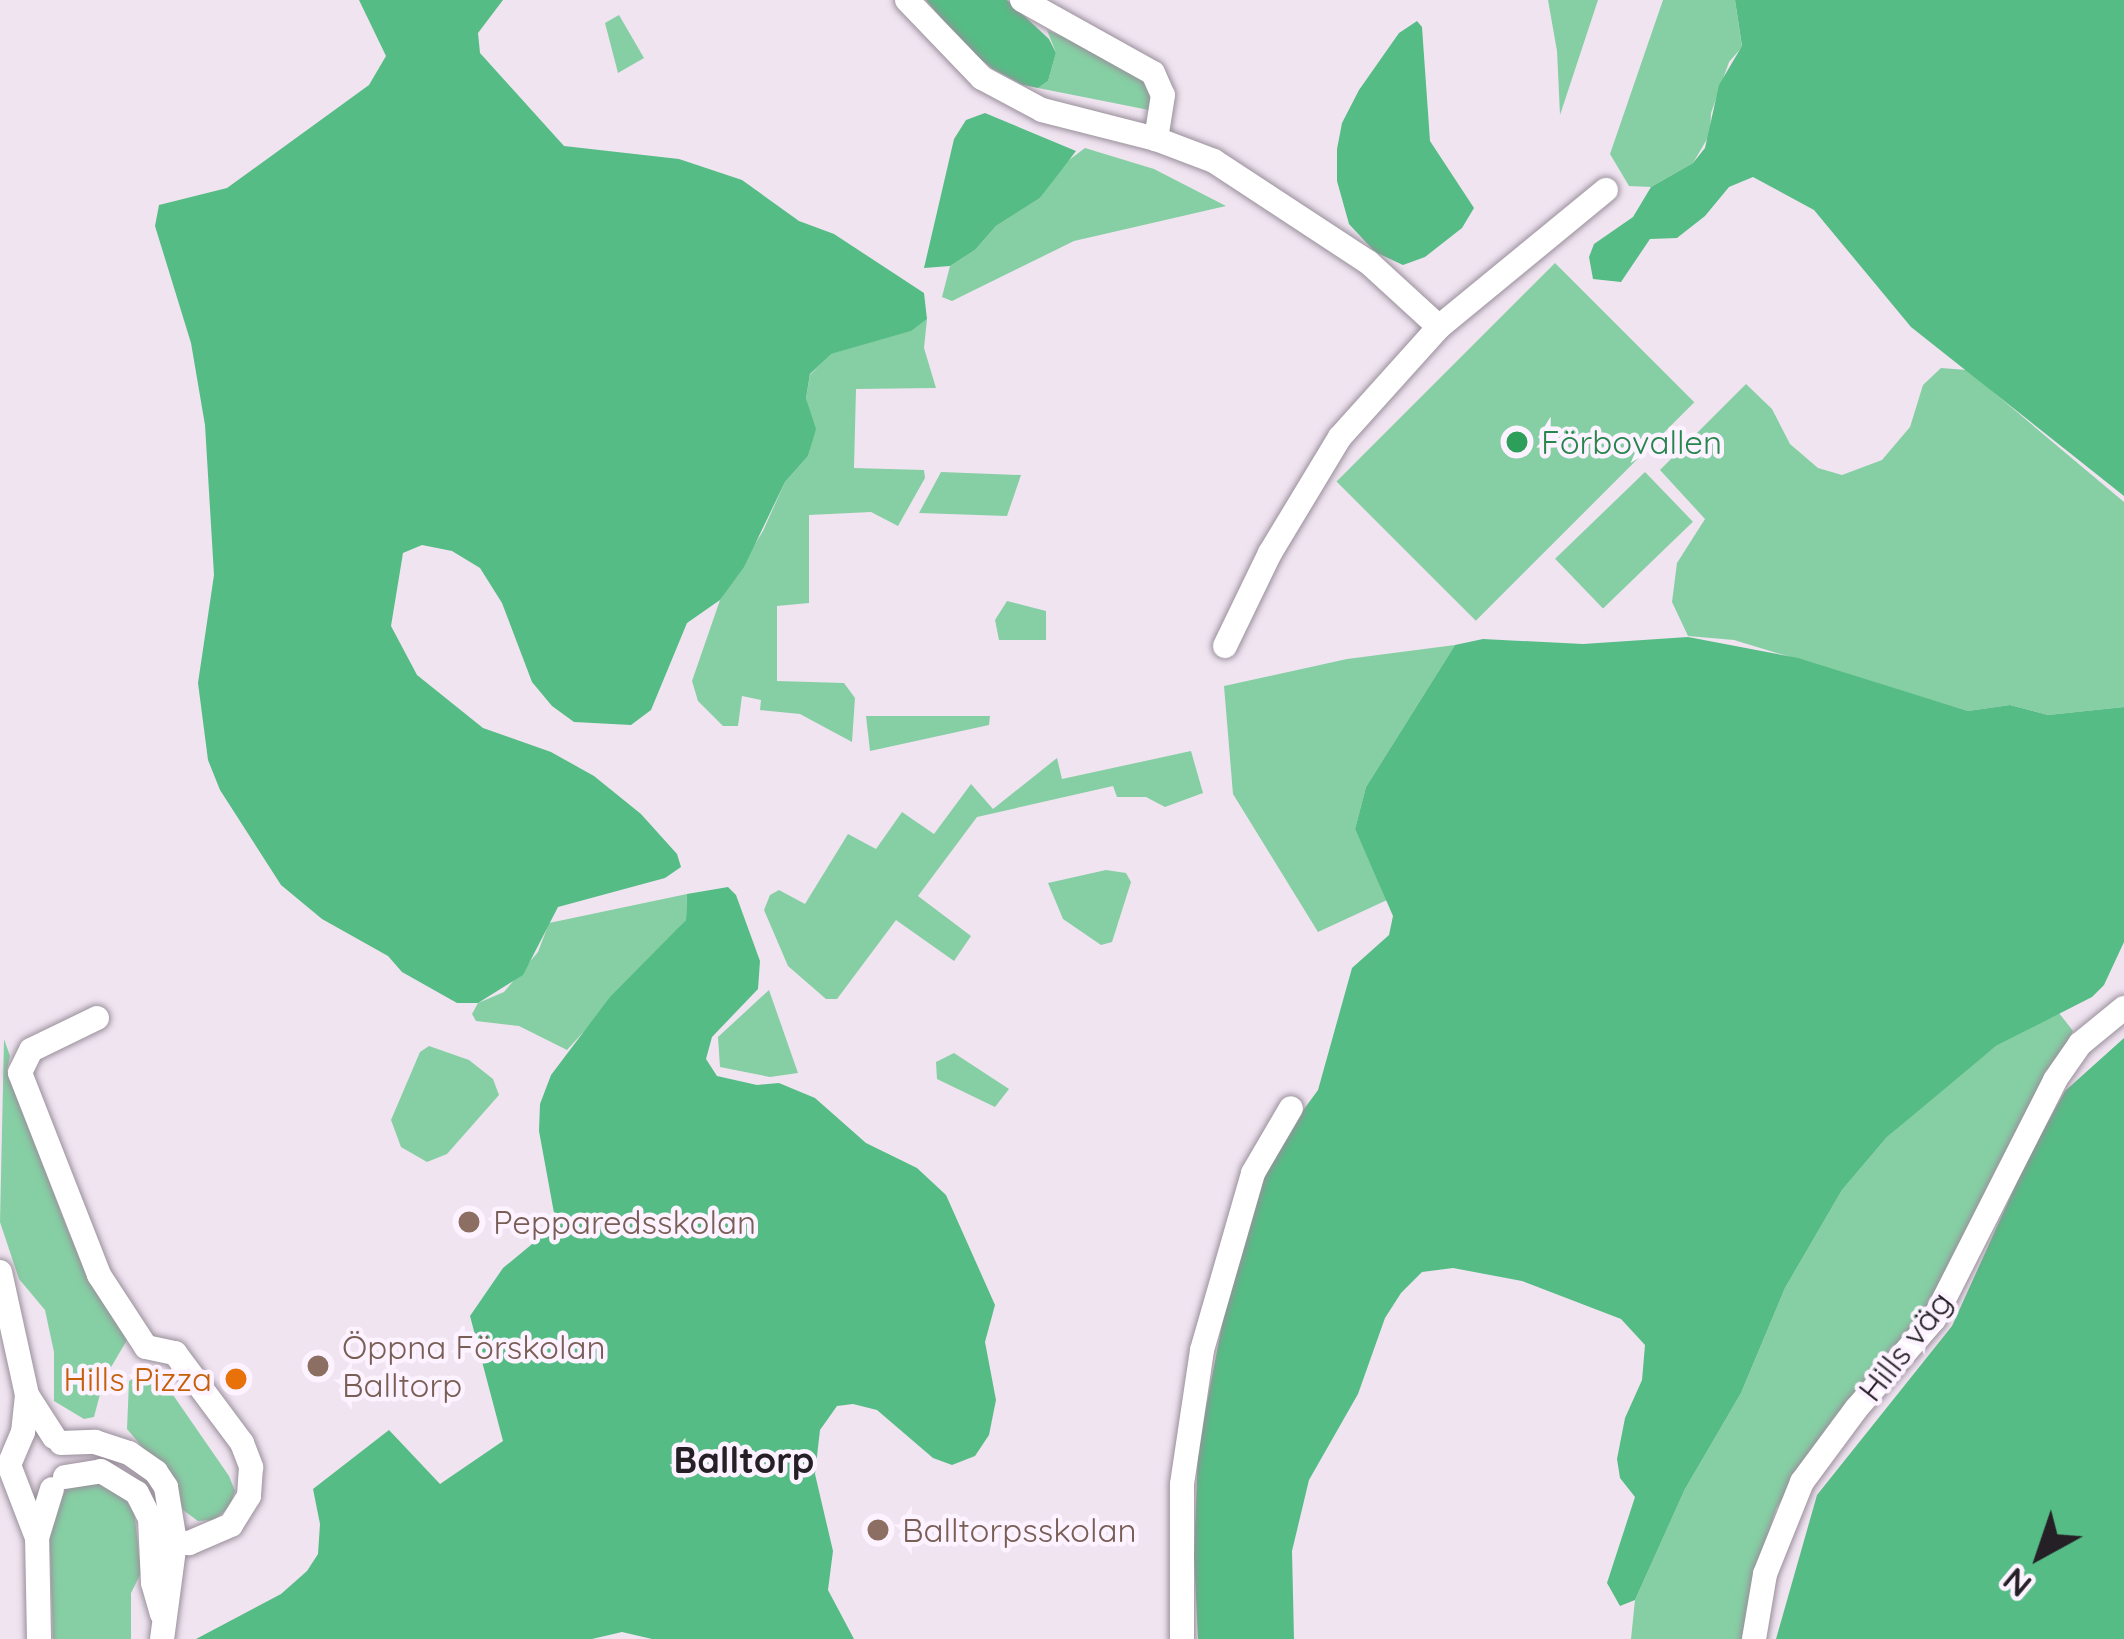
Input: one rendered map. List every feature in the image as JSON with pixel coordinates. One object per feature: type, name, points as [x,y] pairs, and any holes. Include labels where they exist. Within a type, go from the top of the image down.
[{"type":"street","points":[[907,0],[982,78],[1042,110],[1156,139],[1214,160],[1285,203],[1397,283],[1439,327]]},
{"type":"street","points":[[1022,0],[1153,73],[1163,95],[1156,139]]},
{"type":"street","points":[[1225,646],[1249,590],[1330,452],[1439,327],[1606,190]]},
{"type":"street","name":"Hills väg","points":[[1754,1639],[1771,1558],[1802,1482],[1856,1409],[1934,1319],[2055,1080],[2080,1044],[2124,1008]]},
{"type":"street","points":[[97,1018],[31,1050],[20,1072],[99,1275],[146,1347],[175,1353],[242,1443],[251,1467],[249,1496],[231,1526],[205,1540],[164,1542]]},
{"type":"street","points":[[1182,1639],[1182,1484],[1202,1350],[1253,1173],[1291,1108]]},
{"type":"street","points":[[0,1272],[27,1395],[20,1439],[9,1460],[37,1538],[39,1639]]},
{"type":"street","points":[[27,1395],[68,1460],[37,1538]]},
{"type":"street","points":[[20,1439],[37,1432],[58,1440],[94,1442],[143,1460],[166,1487],[162,1628]]},
{"type":"street","points":[[14,1478],[29,1490],[101,1472],[127,1482],[164,1542]]},
{"type":"green space","points":[[359,0],[503,0],[478,33],[480,53],[564,146],[679,159],[742,180],[799,221],[834,234],[924,293],[927,319],[911,331],[831,354],[810,374],[806,398],[816,429],[808,456],[785,482],[744,567],[720,600],[687,623],[651,710],[631,725],[574,722],[552,706],[532,682],[502,603],[480,568],[452,551],[422,545],[403,553],[391,626],[417,675],[483,728],[551,752],[594,776],[641,814],[677,854],[681,867],[665,878],[558,907],[523,975],[478,1003],[457,1003],[402,972],[388,956],[322,919],[281,885],[220,790],[208,760],[198,683],[214,575],[205,425],[191,343],[155,226],[159,205],[227,188],[369,85],[386,56]]},
{"type":"green space","points":[[926,0],[1007,0],[1049,39],[1056,53],[1048,81],[1038,88],[1023,85],[993,69],[966,48]]},
{"type":"green space","points":[[1548,0],[1598,0],[1560,115],[1557,51]]},
{"type":"green space","points":[[1663,0],[1735,0],[1742,47],[1729,62],[1711,113],[1710,134],[1693,163],[1651,187],[1629,186],[1610,154]]},
{"type":"green space","points":[[1735,0],[2124,0],[2124,496],[1911,327],[1814,210],[1753,177],[1729,187],[1705,216],[1677,238],[1650,239],[1621,282],[1593,279],[1589,257],[1594,244],[1633,217],[1651,187],[1693,163],[1705,148],[1719,85],[1742,46]]},
{"type":"green space","points":[[619,15],[644,58],[618,73],[605,23]]},
{"type":"green space","points":[[1417,21],[1422,27],[1430,141],[1474,208],[1462,228],[1425,257],[1403,265],[1375,252],[1349,224],[1337,181],[1337,149],[1342,123],[1359,90],[1399,33]]},
{"type":"green space","points":[[1047,30],[1128,64],[1152,88],[1149,110],[1038,88],[1048,81],[1056,53]]},
{"type":"green space","points":[[985,113],[1076,151],[1040,198],[996,226],[975,250],[950,266],[924,268],[954,139],[966,120]]},
{"type":"green space","points":[[1085,148],[1154,169],[1226,206],[1074,241],[952,301],[942,297],[950,266],[975,250],[996,226],[1040,198],[1065,163]]},
{"type":"green space","name":"Förbovallen","points":[[1555,263],[1694,402],[1476,621],[1337,481]]},
{"type":"green space","points":[[927,319],[924,348],[936,388],[856,389],[854,468],[924,470],[925,478],[898,526],[871,512],[809,515],[809,603],[777,606],[777,681],[844,683],[855,698],[852,742],[800,714],[760,710],[761,700],[742,696],[738,726],[723,726],[698,701],[692,681],[720,600],[763,531],[785,482],[808,456],[815,429],[806,398],[810,375],[830,354],[910,331]]},
{"type":"green space","points":[[1941,368],[1967,370],[2124,502],[2124,707],[2048,715],[2010,705],[1968,711],[1734,640],[1688,636],[1672,602],[1677,563],[1705,519],[1660,470],[1746,384],[1772,409],[1790,444],[1818,468],[1842,475],[1882,460],[1910,427],[1923,385]]},
{"type":"green space","points":[[941,472],[1021,475],[1007,516],[919,513]]},
{"type":"green space","points":[[1645,472],[1693,522],[1603,608],[1555,559]]},
{"type":"green space","points":[[1007,601],[1046,611],[1046,640],[999,640],[995,620]]},
{"type":"green space","points":[[1688,637],[1798,658],[1968,711],[2010,705],[2048,715],[2124,707],[2124,942],[2104,985],[2092,997],[1996,1046],[1887,1137],[1842,1190],[1785,1288],[1741,1393],[1685,1489],[1635,1600],[1620,1606],[1607,1583],[1635,1497],[1620,1478],[1617,1459],[1625,1418],[1642,1380],[1645,1345],[1621,1319],[1522,1281],[1453,1268],[1422,1272],[1401,1293],[1385,1318],[1358,1394],[1309,1480],[1292,1551],[1294,1639],[1198,1639],[1194,1557],[1198,1449],[1236,1253],[1261,1168],[1318,1090],[1352,968],[1389,935],[1393,916],[1355,829],[1366,787],[1455,645],[1483,639],[1583,644]]},
{"type":"green space","points":[[1455,645],[1366,787],[1355,829],[1387,900],[1318,932],[1233,794],[1224,686],[1347,659]]},
{"type":"green space","points":[[866,716],[990,716],[989,725],[870,751]]},
{"type":"green space","points":[[1191,751],[1203,793],[1165,807],[1146,797],[1117,797],[1113,786],[977,817],[918,896],[971,936],[954,961],[896,920],[837,999],[826,999],[788,966],[764,910],[770,895],[779,890],[805,904],[848,834],[876,849],[902,812],[934,834],[971,784],[993,809],[1057,758],[1062,779]]},
{"type":"green space","points":[[1106,870],[1126,873],[1131,882],[1112,942],[1101,945],[1063,919],[1048,883]]},
{"type":"green space","points":[[728,887],[736,895],[760,961],[758,989],[712,1037],[706,1059],[717,1076],[757,1085],[779,1083],[815,1098],[866,1143],[917,1168],[946,1195],[995,1305],[985,1342],[996,1400],[989,1435],[975,1456],[952,1465],[933,1458],[877,1410],[853,1404],[837,1406],[820,1430],[815,1474],[833,1551],[828,1590],[854,1639],[652,1639],[622,1632],[592,1639],[196,1639],[281,1594],[307,1571],[318,1554],[320,1524],[313,1489],[389,1430],[440,1484],[503,1441],[470,1316],[503,1268],[543,1235],[554,1213],[539,1131],[540,1104],[551,1075],[610,997],[686,920],[687,894]]},
{"type":"green space","points":[[687,894],[686,920],[567,1050],[519,1026],[476,1021],[472,1014],[478,1003],[504,992],[538,952],[549,923]]},
{"type":"green space","points":[[769,990],[798,1073],[770,1077],[720,1067],[718,1037]]},
{"type":"green space","points":[[2059,1013],[2073,1031],[1996,1169],[1954,1260],[1920,1318],[1833,1419],[1776,1509],[1755,1575],[1744,1639],[1631,1639],[1635,1600],[1685,1489],[1741,1393],[1785,1288],[1842,1190],[1887,1137],[1941,1090],[1996,1046]]},
{"type":"green space","points":[[2124,1038],[2124,1639],[1776,1639],[1817,1495],[1952,1326],[2028,1158],[2065,1091]]},
{"type":"green space","points":[[4,1039],[10,1056],[7,1071],[69,1233],[92,1282],[130,1335],[104,1379],[94,1417],[84,1419],[54,1401],[54,1352],[45,1310],[19,1279],[0,1222]]},
{"type":"green space","points":[[429,1046],[469,1060],[493,1079],[499,1095],[447,1154],[427,1162],[401,1147],[391,1120],[420,1052]]},
{"type":"green space","points":[[954,1053],[1009,1089],[995,1107],[937,1079],[936,1062]]},
{"type":"green space","points":[[148,1371],[162,1379],[229,1476],[235,1491],[230,1506],[214,1520],[198,1521],[183,1510],[171,1481],[127,1429],[129,1381]]},
{"type":"green space","points":[[97,1478],[120,1489],[134,1509],[141,1573],[131,1593],[131,1639],[53,1639],[49,1517],[67,1488]]},
{"type":"place","name":"Förbovallen","points":[[1517,442]]},
{"type":"place","name":"Pepparedsskolan","points":[[469,1222]]},
{"type":"place","name":"Öppna Förskolan Balltorp","points":[[318,1366]]},
{"type":"place","name":"Hills Pizza","points":[[236,1379]]},
{"type":"place","name":"Balltorpsskolan","points":[[878,1530]]},
{"type":"district","name":"Balltorp","points":[[744,1460]]}]
